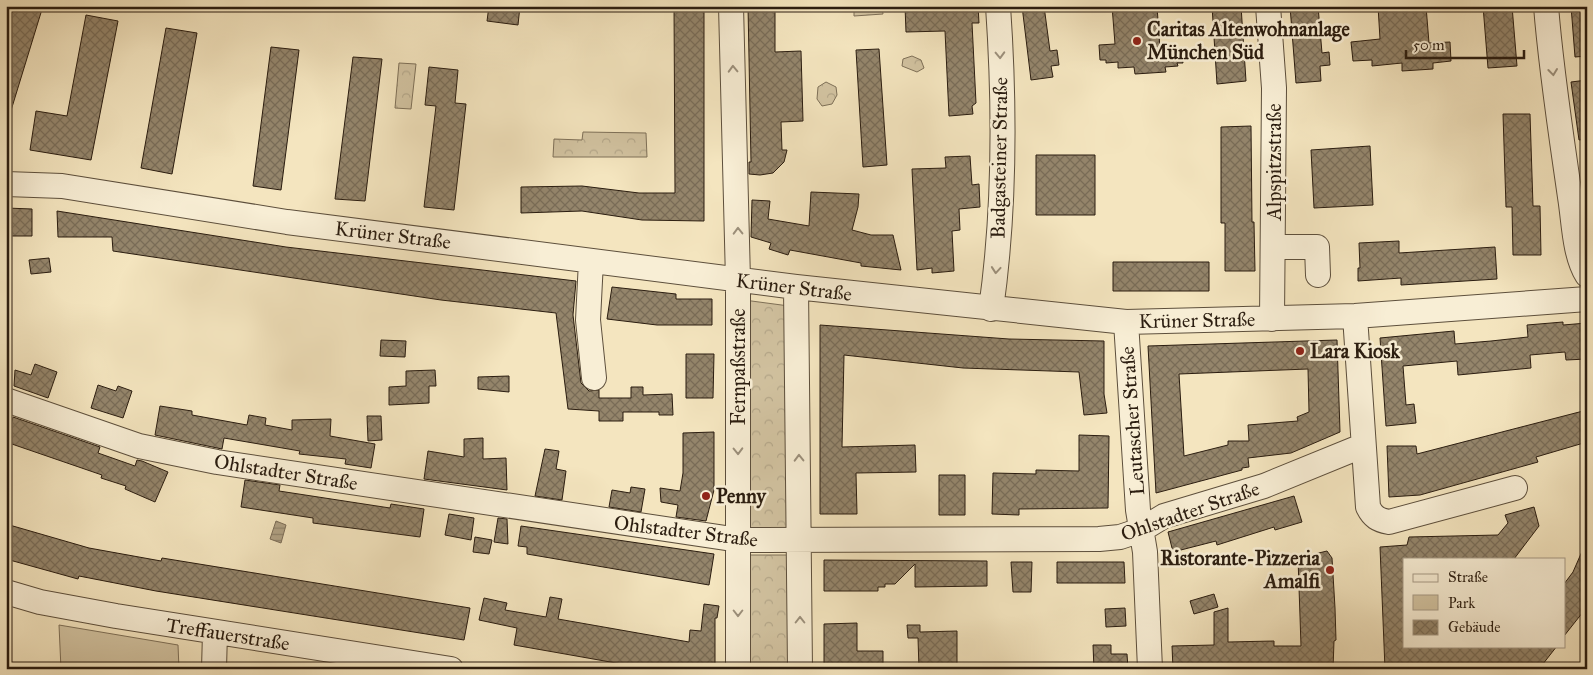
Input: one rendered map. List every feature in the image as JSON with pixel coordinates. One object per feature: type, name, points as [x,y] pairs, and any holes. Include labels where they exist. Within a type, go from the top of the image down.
[{"type":"street","name":"Fernpaßstraße","points":[[731,6],[738,280],[738,669]]},
{"type":"street","name":"Badgasteiner Straße","points":[[991,310],[996,273],[1003,144],[998,6]]},
{"type":"street","name":"Alpspitzstraße","points":[[1268,6],[1274,88],[1272,319]]},
{"type":"street","points":[[1546,6],[1571,207],[1581,265],[1587,275]]},
{"type":"street","name":"Krüner Straße","points":[[6,184],[62,186],[287,222],[738,280],[991,310],[1126,322],[1355,316],[1587,299]]},
{"type":"street","points":[[1274,247],[1317,247],[1318,275]]},
{"type":"street","points":[[591,261],[588,320],[594,378]]},
{"type":"street","points":[[796,287],[800,669]]},
{"type":"street","points":[[1355,316],[1362,446],[1368,507],[1372,515],[1379,520],[1389,522],[1515,488]]},
{"type":"street","name":"Leutascher Straße","points":[[1126,322],[1141,530],[1145,552],[1150,669]]},
{"type":"street","name":"Ohlstadter Straße","points":[[6,400],[139,446],[217,462],[739,540],[1099,539],[1120,537],[1141,530],[1164,516],[1264,486],[1362,446]]},
{"type":"street","name":"Treffauerstraße","points":[[6,592],[40,602],[398,665],[451,669]]},
{"type":"street","points":[[214,669],[215,632]]},
{"type":"green space","points":[[854,6],[882,6],[883,14],[854,16]]},
{"type":"green space","points":[[912,56],[921,60],[924,68],[917,72],[902,66],[903,59]]},
{"type":"green space","points":[[399,63],[416,64],[411,109],[395,108]]},
{"type":"green space","points":[[826,82],[836,87],[837,95],[832,104],[822,106],[817,99],[818,87]]},
{"type":"green space","points":[[583,132],[646,133],[647,157],[553,157],[554,139],[582,140]]},
{"type":"green space","points":[[744,300],[789,306],[791,531],[746,531]]},
{"type":"green space","points":[[744,555],[791,555],[792,669],[745,669]]},
{"type":"green space","points":[[59,625],[178,645],[179,669],[61,669]]},
{"type":"shaded area","points":[[276,521],[286,525],[281,543],[270,539]]},
{"type":"building","points":[[6,6],[43,6],[9,117],[6,117]]},
{"type":"building","points":[[489,6],[520,6],[518,25],[487,21]]},
{"type":"building","points":[[674,6],[704,6],[704,221],[642,220],[582,211],[521,213],[521,187],[582,186],[639,193],[675,193]]},
{"type":"building","points":[[748,6],[775,6],[775,52],[801,51],[803,121],[781,122],[782,150],[787,150],[784,162],[773,173],[760,175],[749,174],[749,162],[751,162]]},
{"type":"building","points":[[905,6],[978,6],[979,23],[972,23],[976,103],[972,106],[973,114],[949,116],[945,31],[906,32]]},
{"type":"building","points":[[1022,6],[1044,6],[1050,51],[1057,50],[1059,65],[1051,66],[1053,77],[1031,80]]},
{"type":"building","name":"Caritas Altenwohnanlage München Süd","points":[[1112,6],[1157,6],[1160,49],[1181,48],[1183,63],[1177,63],[1178,66],[1165,67],[1166,72],[1135,74],[1134,67],[1118,68],[1118,62],[1106,63],[1106,60],[1100,60],[1099,45],[1115,44]]},
{"type":"building","points":[[1212,6],[1241,6],[1246,81],[1217,84]]},
{"type":"building","points":[[1290,6],[1318,6],[1322,53],[1329,52],[1330,65],[1320,66],[1321,81],[1296,83]]},
{"type":"building","points":[[1378,6],[1426,6],[1429,43],[1450,42],[1451,61],[1433,63],[1433,69],[1402,71],[1402,63],[1372,66],[1372,60],[1353,61],[1351,42],[1380,39]]},
{"type":"building","points":[[1483,6],[1512,6],[1517,66],[1488,68]]},
{"type":"building","points":[[1571,6],[1587,6],[1587,56],[1575,57]]},
{"type":"building","points":[[86,15],[118,21],[91,160],[30,150],[36,111],[67,116]]},
{"type":"building","points":[[166,28],[197,33],[172,174],[141,168]]},
{"type":"building","points":[[271,47],[299,50],[281,190],[253,186]]},
{"type":"building","points":[[879,49],[887,165],[863,167],[856,50]]},
{"type":"building","points":[[353,57],[382,59],[365,201],[335,199]]},
{"type":"building","points":[[429,67],[458,70],[455,103],[466,104],[454,210],[424,207],[436,106],[425,105]]},
{"type":"building","points":[[1587,80],[1587,139],[1579,140],[1571,82]]},
{"type":"building","points":[[1503,114],[1530,114],[1533,206],[1540,206],[1541,255],[1513,255],[1512,207],[1506,207]]},
{"type":"building","points":[[1251,126],[1252,222],[1254,222],[1255,271],[1225,271],[1225,223],[1221,223],[1221,127]]},
{"type":"building","points":[[1370,146],[1373,205],[1314,208],[1311,150]]},
{"type":"building","points":[[1036,155],[1095,155],[1095,215],[1036,215]]},
{"type":"building","points":[[970,156],[972,185],[979,184],[980,207],[959,209],[960,230],[952,231],[954,271],[932,273],[932,268],[917,270],[912,169],[946,168],[945,157]]},
{"type":"building","points":[[811,192],[859,194],[852,230],[871,235],[893,235],[901,270],[861,266],[861,263],[790,250],[788,255],[769,249],[771,243],[751,237],[752,200],[770,201],[768,219],[809,226]]},
{"type":"building","points":[[6,208],[32,209],[32,236],[6,236]]},
{"type":"building","points":[[57,211],[286,247],[576,281],[573,315],[581,383],[589,391],[599,390],[599,398],[631,398],[631,387],[643,387],[643,395],[672,394],[673,415],[659,415],[659,412],[623,412],[623,421],[599,421],[599,411],[568,409],[556,313],[441,300],[113,251],[112,237],[58,237]]},
{"type":"building","points":[[1399,241],[1399,253],[1495,247],[1497,279],[1401,285],[1401,278],[1358,281],[1358,268],[1360,268],[1359,243]]},
{"type":"building","points":[[49,258],[51,272],[31,274],[29,260]]},
{"type":"building","points":[[1113,262],[1209,262],[1209,291],[1113,291]]},
{"type":"building","points":[[612,287],[676,294],[676,299],[712,299],[712,325],[657,325],[607,319]]},
{"type":"building","points":[[1563,322],[1563,325],[1587,323],[1587,359],[1566,360],[1565,352],[1530,355],[1531,368],[1458,375],[1457,361],[1403,366],[1406,405],[1414,404],[1416,423],[1386,426],[1380,338],[1454,331],[1455,344],[1491,341],[1528,337],[1527,325]]},
{"type":"building","points":[[820,325],[1009,339],[1104,341],[1104,394],[1107,413],[1084,415],[1079,372],[963,368],[844,355],[842,447],[915,445],[916,472],[856,473],[857,514],[820,514]]},
{"type":"building","points":[[381,340],[406,341],[405,357],[380,356]]},
{"type":"building","points":[[1337,340],[1340,432],[1291,453],[1248,458],[1249,467],[1242,468],[1242,470],[1156,493],[1148,346]],"holes":[[[1308,369],[1309,412],[1297,417],[1298,421],[1248,425],[1249,441],[1228,441],[1228,445],[1184,456],[1179,374]]]},
{"type":"building","points":[[686,354],[714,354],[713,398],[686,398]]},
{"type":"building","points":[[35,364],[57,372],[48,398],[14,386],[15,370],[31,375]]},
{"type":"building","points":[[435,370],[436,386],[429,386],[429,403],[389,405],[389,387],[406,386],[406,371]]},
{"type":"building","points":[[509,376],[509,392],[478,389],[478,377]]},
{"type":"building","points":[[98,385],[116,391],[118,386],[132,391],[123,418],[91,408]]},
{"type":"building","points":[[160,406],[192,411],[192,415],[247,425],[249,415],[266,418],[265,425],[292,430],[292,420],[331,419],[330,436],[375,444],[371,468],[345,464],[346,459],[299,454],[300,451],[224,438],[222,449],[155,435]]},
{"type":"building","points":[[1587,410],[1587,442],[1536,457],[1538,462],[1420,495],[1389,497],[1387,446],[1416,446],[1417,454]]},
{"type":"building","points":[[367,416],[381,416],[382,440],[368,441]]},
{"type":"building","points":[[13,417],[100,447],[98,453],[135,466],[137,460],[142,461],[168,472],[155,502],[125,489],[126,486],[101,478],[102,475],[6,442]]},
{"type":"building","points":[[714,432],[714,490],[706,521],[676,517],[678,505],[661,502],[660,488],[680,491],[683,473],[683,433]]},
{"type":"building","points":[[1079,435],[1109,436],[1108,508],[1019,509],[1019,515],[992,514],[993,473],[1036,474],[1036,470],[1079,471]]},
{"type":"building","points":[[483,438],[483,459],[506,458],[507,490],[424,479],[428,451],[464,457],[464,439]]},
{"type":"building","points":[[545,449],[559,451],[556,469],[566,471],[562,500],[535,496]]},
{"type":"building","points":[[939,475],[965,475],[965,515],[939,515]]},
{"type":"building","points":[[245,480],[280,485],[279,491],[390,508],[391,504],[424,509],[420,537],[313,523],[313,518],[241,507]]},
{"type":"building","points":[[631,487],[645,489],[641,512],[609,507],[612,490],[630,493]]},
{"type":"building","points":[[1294,496],[1302,522],[1275,530],[1274,527],[1217,545],[1216,541],[1173,552],[1168,532]]},
{"type":"building","points":[[1534,507],[1539,526],[1515,558],[1403,558],[1403,648],[1555,648],[1539,669],[1385,669],[1380,547],[1407,545],[1409,537],[1498,535],[1508,523],[1505,515]]},
{"type":"building","points":[[449,514],[474,518],[471,540],[445,535]]},
{"type":"building","points":[[498,518],[507,519],[508,544],[494,542]]},
{"type":"building","points":[[6,524],[89,548],[161,561],[162,558],[470,608],[464,640],[156,591],[79,576],[78,579],[6,559]]},
{"type":"building","points":[[521,526],[714,554],[709,585],[527,554],[527,547],[518,546]]},
{"type":"building","points":[[475,537],[492,540],[489,554],[473,552]]},
{"type":"building","points":[[1587,540],[1587,607],[1566,633],[1566,581],[1573,572]]},
{"type":"building","points":[[1327,551],[1332,558],[1335,608],[1336,640],[1334,641],[1333,669],[1173,669],[1172,646],[1214,645],[1214,612],[1228,608],[1228,642],[1274,641],[1274,646],[1301,646],[1298,558]]},
{"type":"building","points":[[824,560],[987,561],[987,586],[915,587],[915,564],[895,584],[885,584],[885,587],[878,587],[878,591],[824,591]]},
{"type":"building","points":[[1011,562],[1032,562],[1031,592],[1013,592]]},
{"type":"building","points":[[1057,562],[1124,562],[1125,583],[1057,583]]},
{"type":"building","points":[[1214,594],[1218,607],[1194,614],[1190,601]]},
{"type":"building","points":[[550,597],[562,599],[558,619],[689,642],[690,630],[701,631],[704,604],[719,606],[717,618],[715,618],[715,669],[650,669],[514,645],[517,628],[479,620],[484,598],[507,603],[505,610],[546,617]]},
{"type":"building","points":[[1125,608],[1126,626],[1106,627],[1105,609]]},
{"type":"building","points":[[857,623],[857,651],[883,651],[883,669],[824,669],[824,624]]},
{"type":"building","points":[[907,625],[920,625],[920,632],[957,631],[957,669],[919,669],[918,638],[908,638]]},
{"type":"building","points":[[1093,645],[1111,645],[1111,654],[1127,654],[1128,669],[1094,669]]},
{"type":"place","name":"Caritas Altenwohnanlage München Süd","points":[[1137,41]]},
{"type":"place","name":"Lara Kiosk","points":[[1300,351]]},
{"type":"place","name":"Penny","points":[[706,496]]},
{"type":"place","name":"Ristorante-Pizzeria Amalfi","points":[[1330,570]]}]
